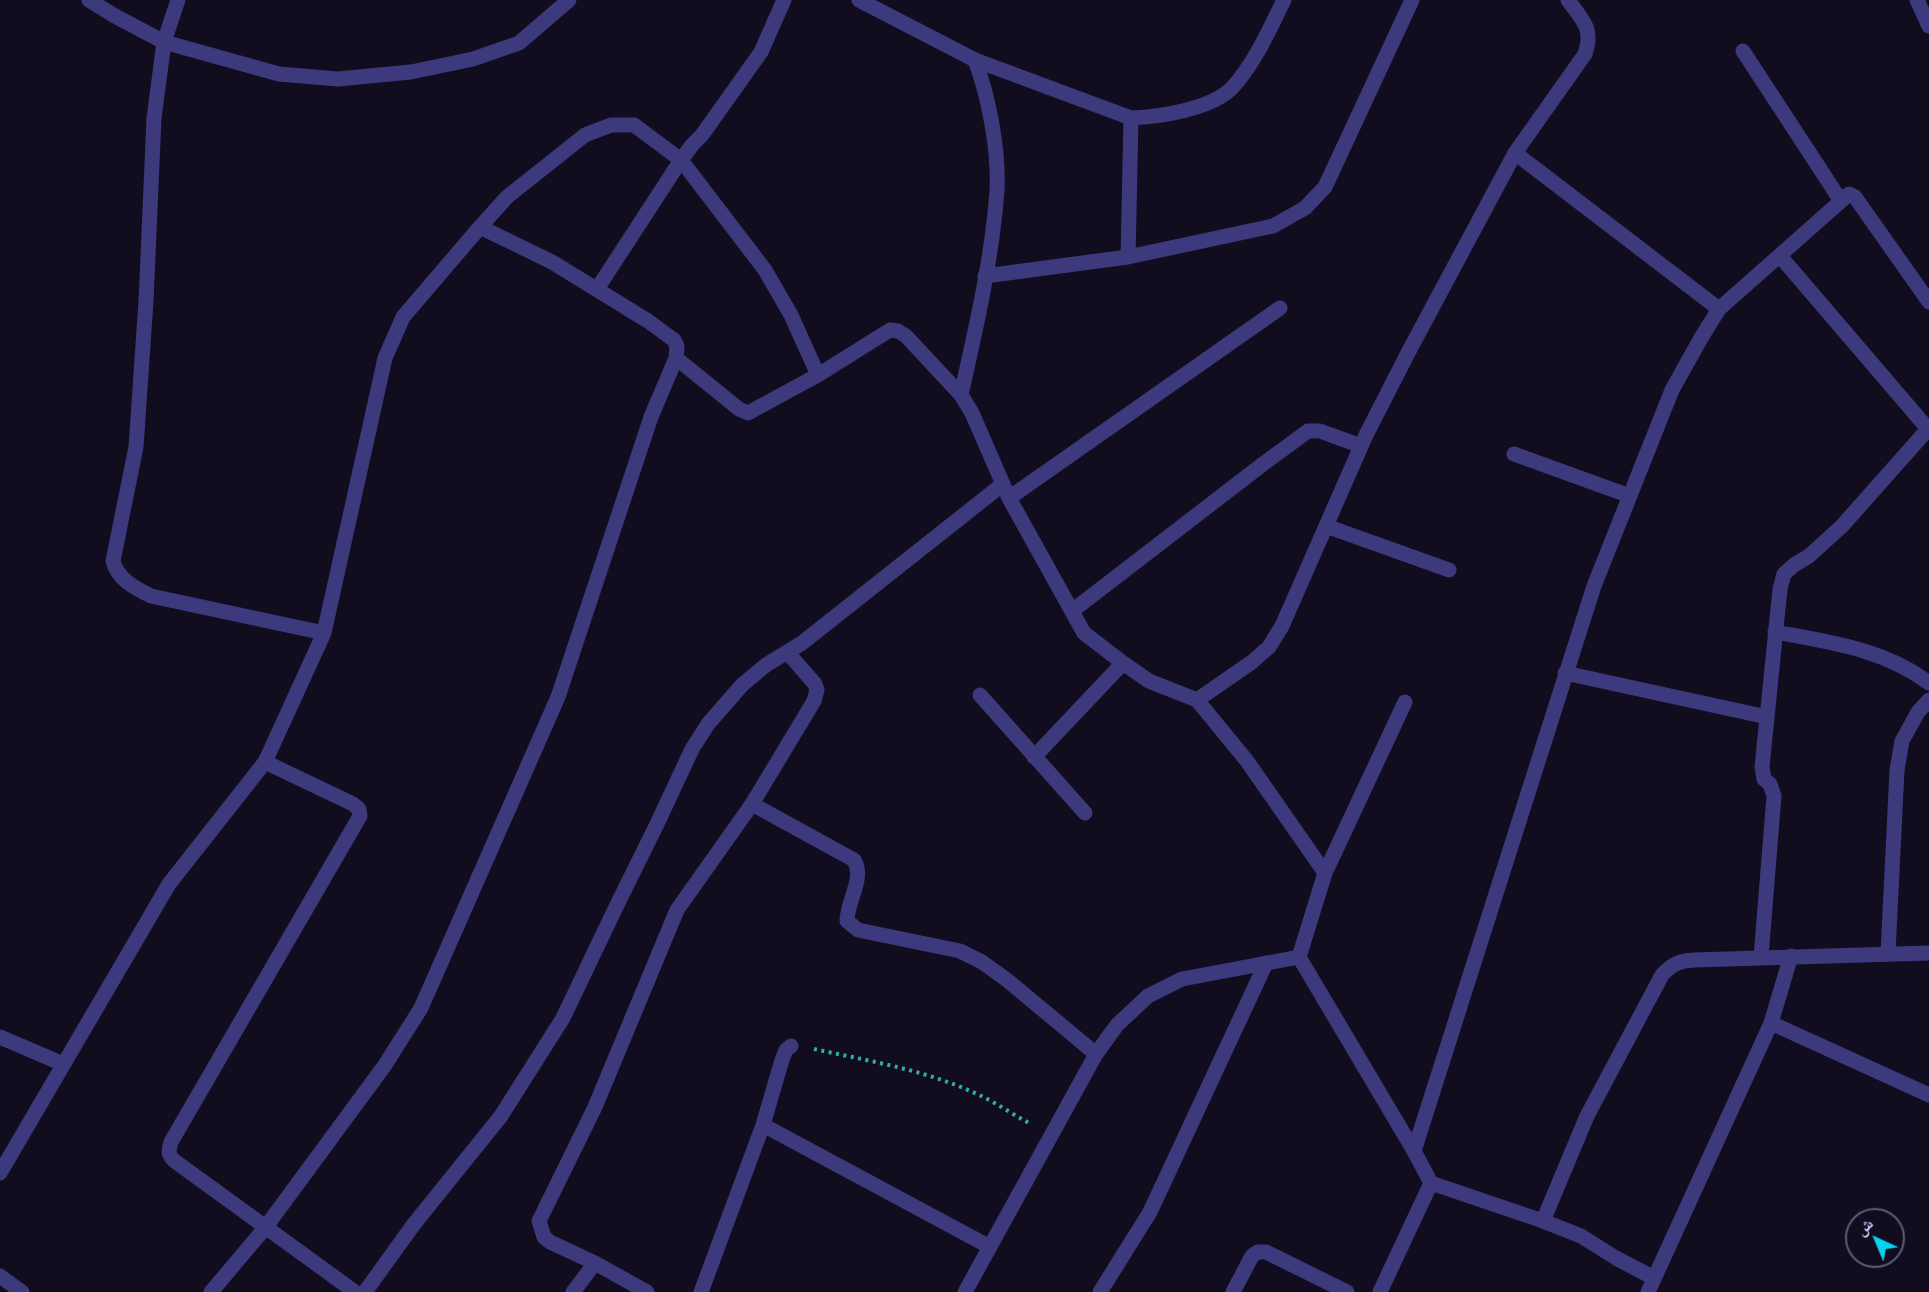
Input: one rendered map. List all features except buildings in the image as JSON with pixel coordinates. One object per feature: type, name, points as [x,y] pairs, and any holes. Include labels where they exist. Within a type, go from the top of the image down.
[{"type":"street","points":[[89,0],[164,42],[279,74],[338,79],[411,72],[473,59],[519,43],[570,0]]},
{"type":"street","points":[[178,0],[164,42],[154,118],[147,301],[136,447],[113,561],[116,573],[135,588],[151,596],[324,633]]},
{"type":"street","points":[[597,289],[681,160],[702,135],[761,52],[784,0]]},
{"type":"street","points":[[859,0],[975,60],[1131,118],[1158,117],[1206,104],[1230,89],[1257,52],[1284,0]]},
{"type":"street","points":[[985,276],[1128,257],[1273,226],[1305,208],[1325,187],[1412,0]]},
{"type":"street","points":[[1197,700],[1252,662],[1269,647],[1294,603],[1361,446],[1409,351],[1515,153],[1585,54],[1590,36],[1585,24],[1568,0]]},
{"type":"street","points":[[1917,0],[1929,26]]},
{"type":"street","points":[[1743,51],[1841,201]]},
{"type":"street","points":[[961,395],[985,276],[997,190],[995,148],[984,84],[975,60]]},
{"type":"street","points":[[1128,257],[1131,118]]},
{"type":"street","points":[[0,1173],[169,884],[265,762],[324,633],[385,358],[404,317],[507,197],[585,135],[611,124],[634,125],[681,160],[765,270],[791,315],[819,375]]},
{"type":"street","points":[[1515,153],[1719,309]]},
{"type":"street","points":[[1414,1151],[1594,586],[1672,390],[1701,338],[1719,309],[1849,194],[1854,196],[1929,302]]},
{"type":"street","points":[[211,1292],[265,1228],[385,1065],[421,1008],[558,697],[651,417],[676,358],[677,346],[674,340],[648,321],[552,262],[480,227]]},
{"type":"street","points":[[1761,957],[1773,796],[1773,789],[1762,774],[1775,632],[1780,588],[1784,574],[1809,556],[1842,526],[1928,429],[1780,256]]},
{"type":"street","points":[[365,1292],[414,1224],[501,1116],[563,1018],[692,749],[708,724],[742,685],[1006,491],[1280,308]]},
{"type":"street","points":[[676,358],[748,414],[819,375],[890,330],[898,331],[906,336],[961,395],[972,413],[1006,491],[1084,633],[1149,681],[1197,700],[1247,761],[1325,873]]},
{"type":"street","points":[[1072,611],[1308,431],[1320,431],[1361,446]]},
{"type":"street","points":[[1514,454],[1630,496]]},
{"type":"street","points":[[1326,526],[1449,570]]},
{"type":"street","points":[[1775,632],[1849,645],[1872,652],[1913,671],[1929,683]]},
{"type":"street","points":[[647,1292],[595,1263],[550,1242],[544,1237],[539,1221],[596,1107],[676,910],[752,804],[814,701],[818,690],[815,684],[788,653]]},
{"type":"street","points":[[1034,757],[1123,663]]},
{"type":"street","points":[[1565,673],[1767,717]]},
{"type":"street","points":[[980,695],[1085,813]]},
{"type":"street","points":[[1888,953],[1897,770],[1902,741],[1918,712],[1929,700]]},
{"type":"street","points":[[1405,702],[1325,873],[1299,957],[1431,1183],[1581,1236],[1616,1258],[1651,1285],[1771,1023],[1791,956]]},
{"type":"street","points":[[265,762],[353,804],[359,809],[360,816],[171,1142],[168,1152],[176,1162],[355,1292]]},
{"type":"street","points":[[752,804],[854,860],[859,872],[847,913],[847,921],[851,926],[858,930],[960,951],[982,962],[1096,1054]]},
{"type":"street","points":[[1543,1221],[1587,1116],[1662,975],[1670,966],[1680,961],[1929,953]]},
{"type":"street","points":[[965,1292],[1096,1054],[1117,1025],[1148,996],[1182,979],[1299,957]]},
{"type":"street","points":[[1100,1292],[1150,1212],[1266,963]]},
{"type":"street","points":[[1771,1023],[1929,1095]]},
{"type":"street","points":[[0,1036],[63,1064]]},
{"type":"street","points":[[701,1292],[763,1125],[782,1060],[786,1050],[791,1046]]},
{"type":"street","points":[[763,1125],[990,1247]]},
{"type":"street","points":[[1380,1292],[1431,1183]]},
{"type":"street","points":[[1233,1292],[1252,1256],[1258,1252],[1266,1252],[1347,1292]]},
{"type":"street","points":[[573,1292],[595,1263]]},
{"type":"street","points":[[0,1276],[22,1292]]},
{"type":"path","points":[[791,1046],[798,1045],[909,1070],[951,1083],[979,1094],[1050,1136]]}]
